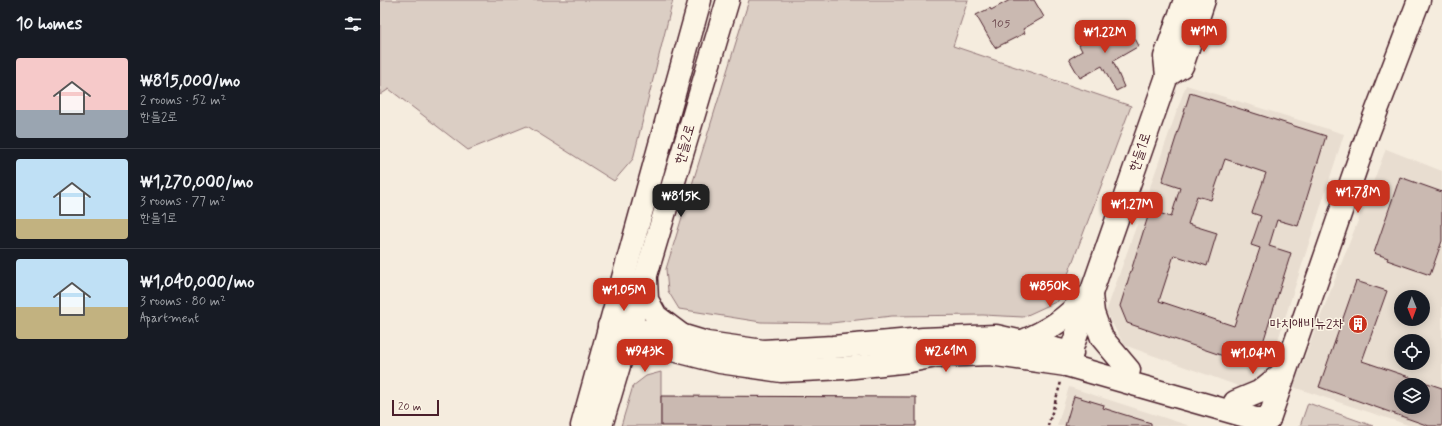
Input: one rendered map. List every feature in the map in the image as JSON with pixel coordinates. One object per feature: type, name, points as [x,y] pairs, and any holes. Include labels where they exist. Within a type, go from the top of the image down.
[{"type":"street","name":"한들2로","points":[[582,426],[700,0]]},
{"type":"street","name":"한들2로","points":[[601,426],[728,0]]},
{"type":"street","name":"한들1로","points":[[1068,358],[1167,76],[1165,57],[1185,0]]},
{"type":"street","points":[[1167,76],[1182,66],[1204,0]]},
{"type":"street","points":[[1269,419],[1367,136],[1419,0]]},
{"type":"street","points":[[646,277],[647,300],[673,342]]},
{"type":"street","points":[[1021,342],[1043,333],[1063,320],[1091,294]]},
{"type":"street","points":[[1091,294],[1093,313],[1102,338],[1129,370]]},
{"type":"street","points":[[609,326],[630,332],[664,330],[673,342],[720,362],[781,371],[845,368],[910,361],[936,356],[990,354],[1068,358],[1129,370],[1259,409],[1269,419]]},
{"type":"street","points":[[615,380],[632,361],[644,353],[673,342],[707,343],[763,351],[833,347],[923,339],[996,336],[1021,342],[1256,419],[1269,419]]},
{"type":"street","points":[[1235,402],[1259,392],[1285,371]]},
{"type":"path","points":[[1048,426],[1068,358]]},
{"type":"shaded area","points":[[380,0],[673,0],[633,159],[614,181],[527,126],[468,150],[389,89],[380,95]]},
{"type":"shaded area","points":[[749,0],[968,0],[953,46],[1131,106],[1058,301],[1023,317],[983,315],[892,316],[831,323],[761,322],[679,309],[668,291],[666,269]]},
{"type":"shaded area","points":[[1186,85],[1344,134],[1268,371],[1244,388],[1124,345],[1106,312]]},
{"type":"shaded area","points":[[1386,149],[1442,171],[1442,426],[1411,426],[1293,387]]},
{"type":"shaded area","points":[[661,372],[661,426],[621,426],[633,386],[646,376]]},
{"type":"shaded area","points":[[1069,387],[1190,426],[1057,426]]},
{"type":"shaded area","points":[[1308,403],[1373,426],[1300,426]]},
{"type":"building","points":[[1010,0],[1034,0],[1044,17],[1023,29],[1025,33],[995,48],[976,15],[990,8],[991,10]]},
{"type":"building","points":[[1115,26],[1119,32],[1129,27],[1139,46],[1113,61],[1124,87],[1116,91],[1102,66],[1080,78],[1069,59],[1082,51],[1079,45]]},
{"type":"building","points":[[1190,93],[1326,136],[1298,226],[1277,220],[1269,246],[1291,253],[1260,352],[1241,362],[1127,323],[1120,306],[1150,210],[1171,217],[1180,188],[1162,182]],"holes":[[[1225,159],[1266,173],[1252,213],[1261,216],[1251,245],[1260,248],[1234,326],[1159,301],[1174,255],[1207,266],[1217,233],[1188,224],[1197,196],[1211,200]]]},
{"type":"building","points":[[1400,177],[1442,192],[1442,241],[1430,275],[1387,260],[1388,258],[1374,253]]},
{"type":"building","points":[[1356,281],[1387,291],[1362,361],[1412,378],[1394,378],[1394,414],[1319,387]]},
{"type":"building","points":[[1430,384],[1442,388],[1442,426],[1429,426],[1395,414],[1430,414]]},
{"type":"building","points":[[661,396],[916,397],[916,426],[661,426]]},
{"type":"building","points":[[1074,396],[1104,405],[1103,408],[1151,423],[1151,426],[1065,426]]},
{"type":"place","name":"마치애비뉴2차","points":[[1358,324]]}]
